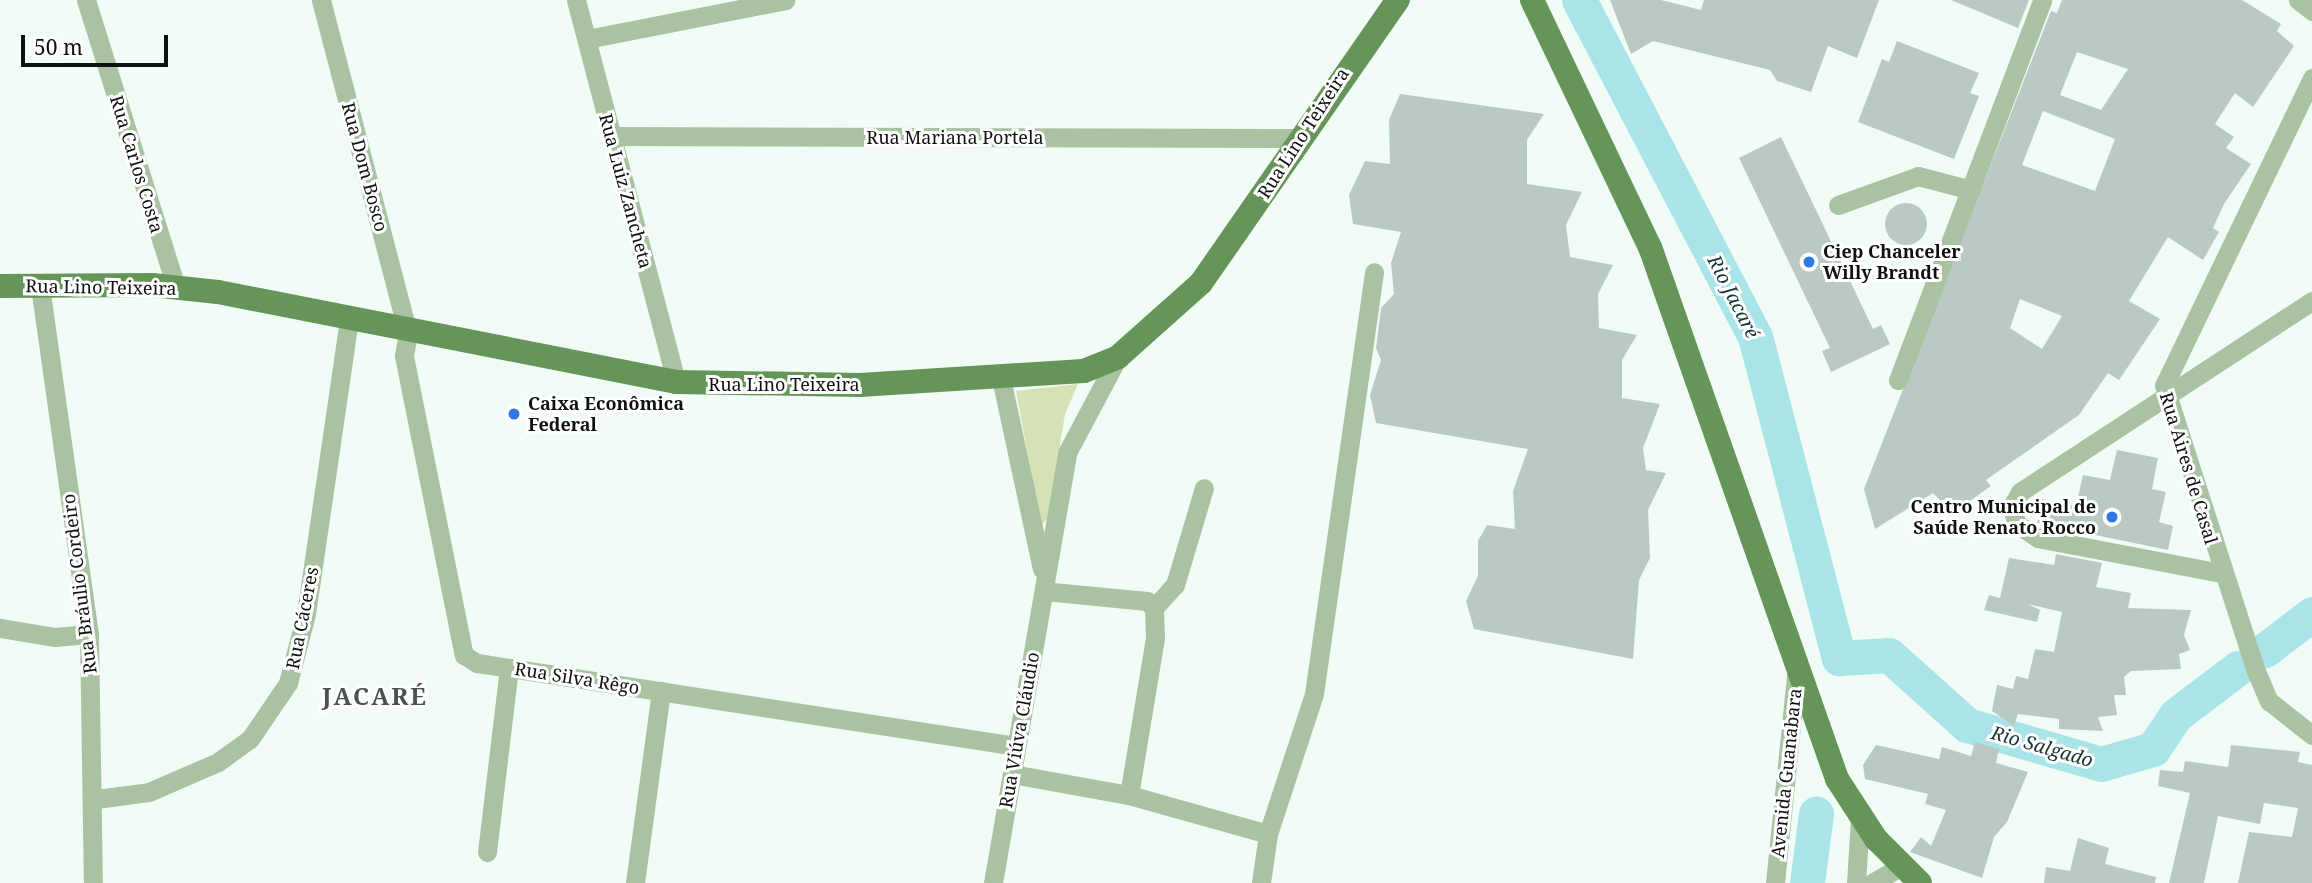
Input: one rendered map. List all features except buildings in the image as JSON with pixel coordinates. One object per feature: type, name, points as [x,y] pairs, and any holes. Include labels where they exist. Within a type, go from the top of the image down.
[{"type":"main road","name":"Rua Lino Teixeira","points":[[0,286],[176,287],[676,382],[761,387],[1000,378],[1084,371],[1118,357],[1170,315],[1220,260],[1298,138],[1394,2]]},
{"type":"main road","points":[[1536,3],[1650,247],[1844,791],[1860,817],[1901,866],[1920,883]]},
{"type":"street","name":"Rua Carlos Costa","points":[[86,0],[176,287]]},
{"type":"street","name":"Rua Dom Bosco","points":[[321,0],[408,333]]},
{"type":"street","name":"Rua Luiz Zancheta","points":[[576,0],[676,382]]},
{"type":"street","points":[[586,39],[785,0]]},
{"type":"street","points":[[1898,380],[2042,0]]},
{"type":"street","points":[[2298,0],[2312,11]]},
{"type":"street","name":"Rua Aires de Casal","points":[[2312,78],[2173,359],[2164,397],[2221,573],[2269,701],[2312,735]]},
{"type":"street","name":"Rua Mariana Portela","points":[[612,136],[1298,138]]},
{"type":"street","points":[[1838,205],[1918,176],[1971,190]]},
{"type":"street","points":[[1261,883],[1268,834],[1314,694],[1374,272]]},
{"type":"street","name":"Rua Bráulio Cordeiro","points":[[40,286],[89,634],[96,799],[93,883]]},
{"type":"street","points":[[2221,573],[2038,538],[2012,514],[2020,492],[2312,301]]},
{"type":"street","name":"Rua Cáceres","points":[[96,799],[186,780],[250,739],[272,712],[300,645],[349,319]]},
{"type":"street","name":"Rua Silva Rêgo","points":[[408,333],[404,356],[457,638],[464,655],[477,663],[1017,746]]},
{"type":"street","name":"Rua Viúva Cláudio","points":[[993,883],[1044,584],[1073,435],[1118,357]]},
{"type":"street","points":[[1000,378],[1044,584],[1147,601],[1154,608],[1155,638],[1129,795]]},
{"type":"street","points":[[1154,608],[1175,585],[1204,488]]},
{"type":"street","points":[[0,628],[55,637],[89,634]]},
{"type":"street","points":[[487,852],[509,668]]},
{"type":"street","name":"Avenida Guanabara","points":[[1775,883],[1799,669]]},
{"type":"street","points":[[635,883],[660,691]]},
{"type":"street","points":[[1012,774],[1129,795],[1268,834]]},
{"type":"street","points":[[1856,883],[1860,817]]},
{"type":"street","points":[[1872,883],[1901,866]]},
{"type":"green space","points":[[1078,384],[1065,414],[1048,518],[1041,526],[1016,391]]},
{"type":"waterway","name":"Rio Jacaré","points":[[1579,0],[1755,336],[1839,658],[1889,655],[1967,725],[2101,764],[2153,749],[2176,715],[2238,668]]},
{"type":"waterway","name":"Rio Salgado","points":[[2265,650],[2312,614]]},
{"type":"waterway","name":"Rio Jacaré","points":[[1807,883],[1816,814]]},
{"type":"place","name":"Ciep Chanceler Willy Brandt","points":[[1809,262]]},
{"type":"place","name":"Caixa Econômica Federal","points":[[514,414]]},
{"type":"place","name":"Centro Municipal de Saúde Renato Rocco","points":[[2112,517]]},
{"type":"district","name":"JACARÉ","points":[[375,696]]}]
